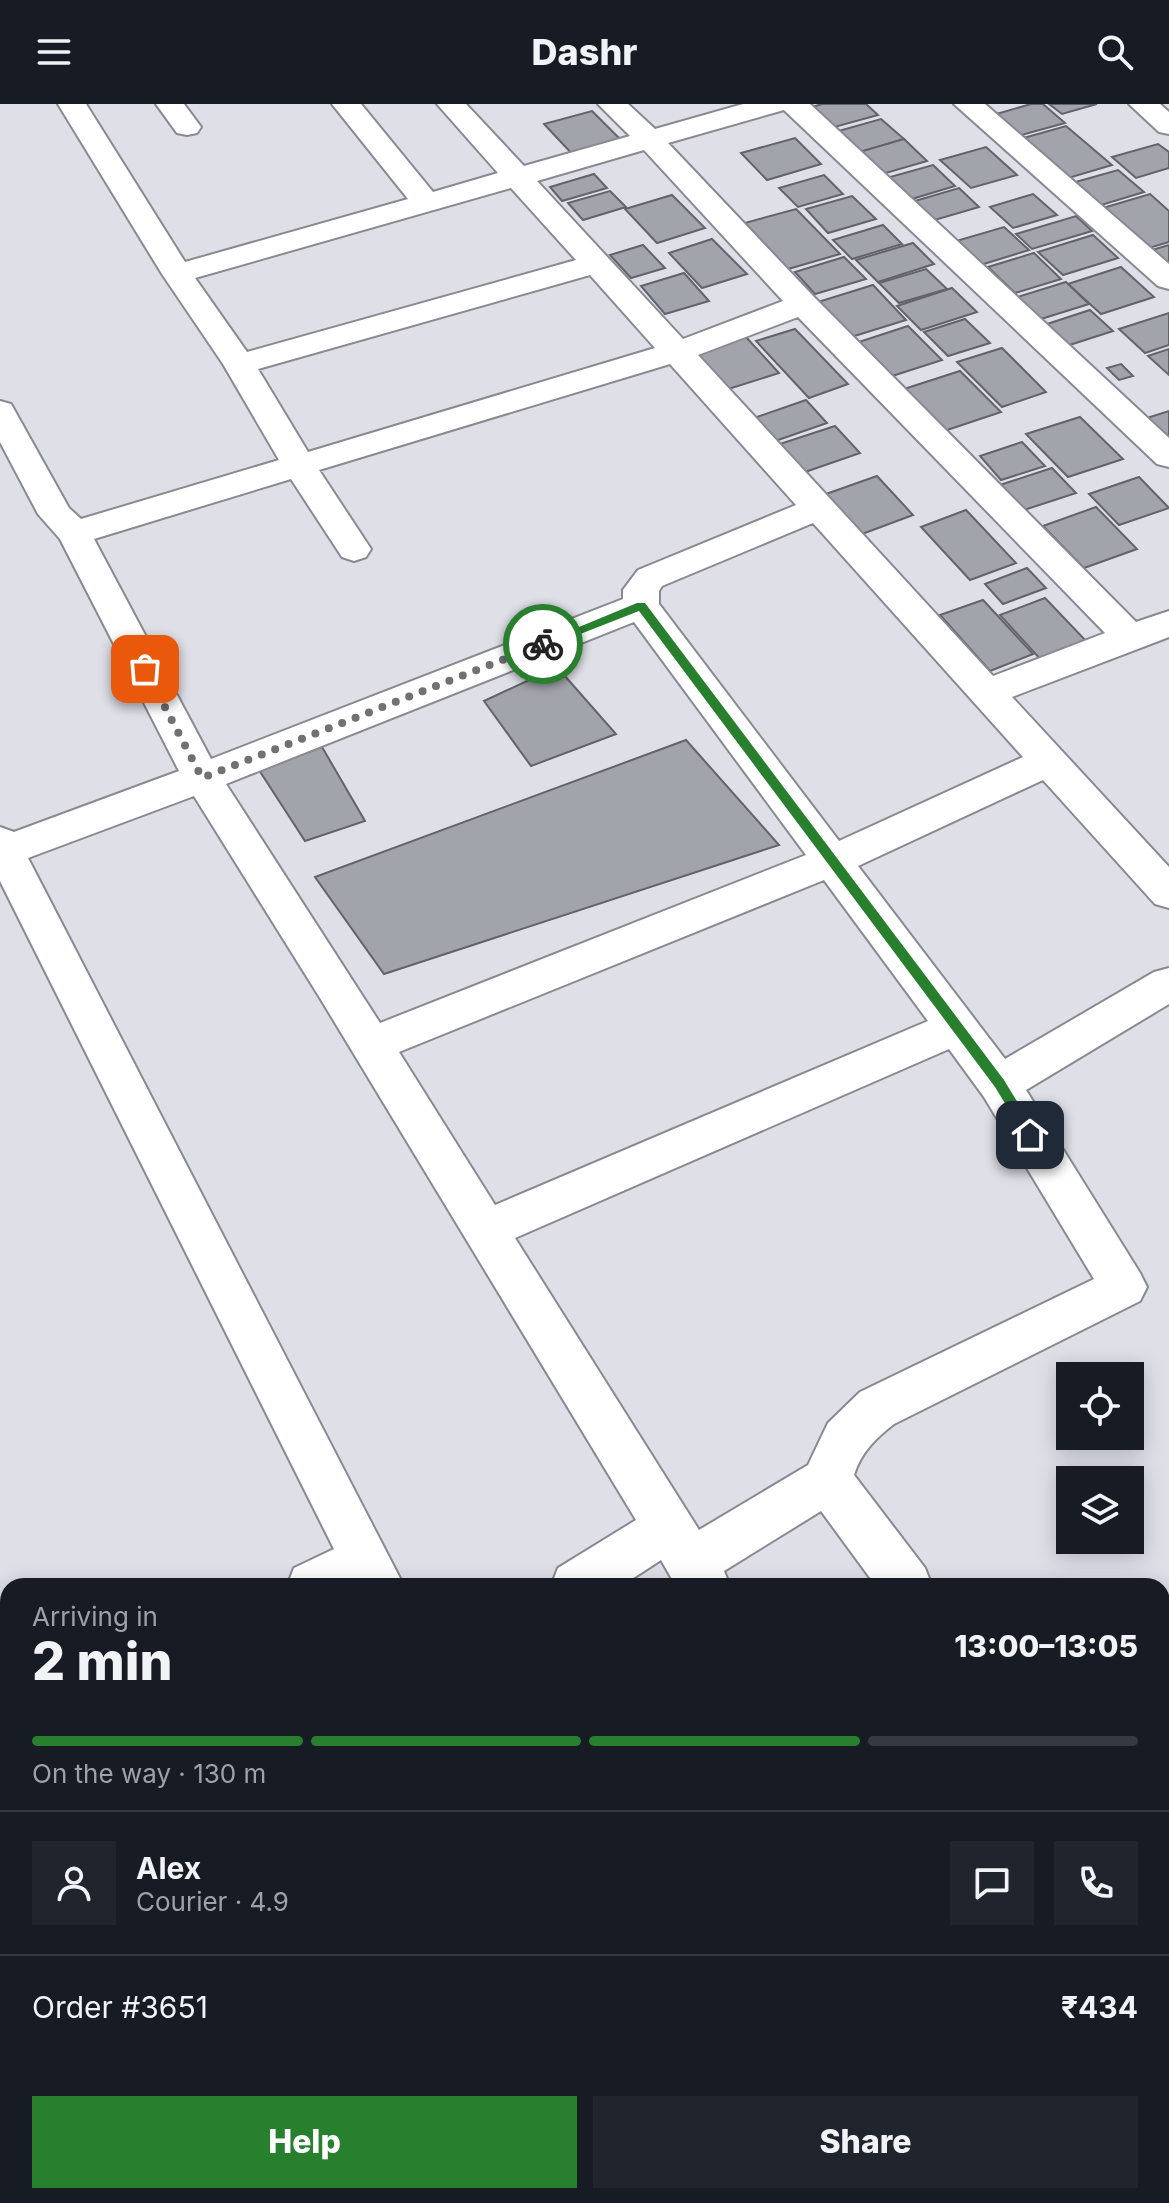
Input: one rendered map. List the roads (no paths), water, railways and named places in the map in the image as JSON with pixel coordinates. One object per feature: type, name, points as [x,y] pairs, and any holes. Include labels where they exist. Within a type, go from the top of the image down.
[{"type":"street","points":[[72,104],[354,549]]},
{"type":"street","points":[[170,104],[187,127]]},
{"type":"street","points":[[346,104],[427,203]]},
{"type":"street","points":[[451,104],[1169,893]]},
{"type":"street","points":[[612,104],[648,138],[803,304],[1131,638]]},
{"type":"street","points":[[177,274],[774,104]]},
{"type":"street","points":[[794,104],[1169,456]]},
{"type":"street","points":[[968,104],[1169,280]]},
{"type":"street","points":[[1143,104],[1169,126]]},
{"type":"street","points":[[239,364],[595,264]]},
{"type":"street","points":[[74,533],[677,352],[803,304]]},
{"type":"street","points":[[0,411],[55,514],[74,533],[202,778],[371,1045],[688,1559]]},
{"type":"street","points":[[609,1578],[688,1559],[828,1480],[836,1450],[853,1427],[877,1408],[1124,1287],[999,1084],[641,606],[641,590],[650,578],[819,508]]},
{"type":"street","points":[[350,1578],[373,1573],[2,846],[202,778],[641,606]]},
{"type":"street","points":[[987,692],[1169,623]]},
{"type":"street","points":[[371,1045],[832,861],[1049,761]]},
{"type":"street","points":[[999,1084],[1169,984]]},
{"type":"street","points":[[486,1230],[957,1027]]},
{"type":"street","points":[[828,1480],[901,1578]]}]
